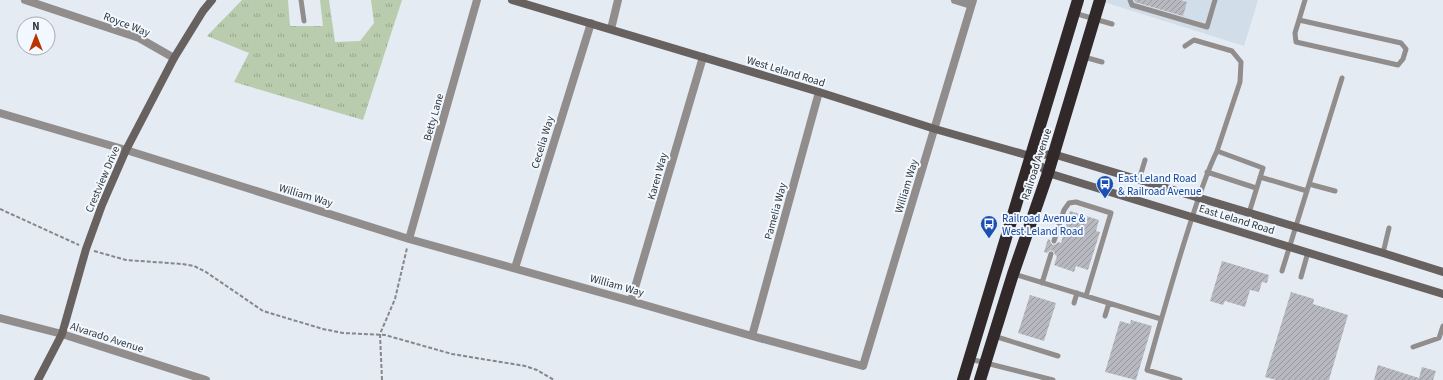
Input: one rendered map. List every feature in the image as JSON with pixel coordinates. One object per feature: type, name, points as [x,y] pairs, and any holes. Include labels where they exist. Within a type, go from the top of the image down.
[{"type":"highway","name":"Railroad Avenue","points":[[963,380],[1078,0]]},
{"type":"highway","name":"Railroad Avenue","points":[[980,380],[1013,274],[1048,173],[1100,0]]},
{"type":"main road","name":"Crestview Drive","points":[[38,380],[62,334],[86,249],[102,205],[126,150],[174,58],[203,11],[212,0]]},
{"type":"main road","name":"West Leland Road","points":[[512,0],[819,92],[935,129],[1030,156],[1053,154]]},
{"type":"main road","name":"East Leland Road","points":[[1053,154],[1443,272]]},
{"type":"main road","name":"East Leland Road","points":[[1030,156],[1048,173],[1443,294]]},
{"type":"street","name":"Royce Way","points":[[25,0],[139,38],[174,58]]},
{"type":"street","name":"Betty Lane","points":[[409,239],[477,0]]},
{"type":"street","points":[[611,29],[618,0]]},
{"type":"street","points":[[955,0],[972,2]]},
{"type":"street","name":"William Way","points":[[0,113],[126,150],[409,239],[863,366],[972,2]]},
{"type":"street","name":"Cecelia Way","points":[[515,268],[591,23]]},
{"type":"street","name":"Karen Way","points":[[632,301],[703,57]]},
{"type":"street","name":"Pamelia Way","points":[[752,336],[819,92]]},
{"type":"street","name":"Alvarado Avenue","points":[[0,318],[62,334],[206,380]]},
{"type":"lane","points":[[301,0],[304,21]]},
{"type":"lane","points":[[1130,0],[1132,5],[1207,27],[1215,0]]},
{"type":"lane","points":[[1299,20],[1401,43],[1406,49],[1403,59],[1398,65],[1296,42],[1295,33],[1305,0]]},
{"type":"lane","points":[[1074,13],[1112,24]]},
{"type":"lane","points":[[1180,380],[1147,370],[1192,217],[1207,172],[1217,151],[1240,82],[1241,62],[1232,51],[1194,40],[1185,46]]},
{"type":"lane","points":[[1083,56],[1102,62]]},
{"type":"lane","points":[[1282,271],[1342,78]]},
{"type":"lane","points":[[1217,151],[1263,168],[1249,213]]},
{"type":"lane","points":[[1138,180],[1146,160]]},
{"type":"lane","points":[[1207,172],[1256,188]]},
{"type":"lane","points":[[1260,177],[1307,191]]},
{"type":"lane","points":[[1309,184],[1335,191]]},
{"type":"lane","points":[[1054,241],[1064,210],[1069,203],[1076,202],[1111,213],[1086,296]]},
{"type":"lane","points":[[1383,253],[1389,228]]},
{"type":"lane","points":[[1301,277],[1308,252]]},
{"type":"lane","points":[[1042,282],[1051,254]]},
{"type":"lane","points":[[1013,274],[1161,319]]},
{"type":"lane","points":[[1074,303],[1077,293]]},
{"type":"lane","points":[[1105,316],[1109,303]]},
{"type":"lane","points":[[1413,347],[1439,338],[1443,326]]},
{"type":"lane","points":[[994,336],[1058,356]]},
{"type":"lane","points":[[970,359],[1053,380]]},
{"type":"path","points":[[0,209],[86,249],[126,260],[175,263],[194,266],[206,272],[258,308],[276,315],[331,331],[380,334],[464,357],[525,366],[537,370],[554,380]]},
{"type":"path","points":[[382,380],[380,334],[395,299],[409,239]]},
{"type":"shaded area","points":[[1102,0],[1258,0],[1244,46],[1104,2]]},
{"type":"green space","points":[[242,0],[288,0],[290,26],[323,26],[320,0],[329,0],[335,42],[360,41],[374,23],[371,0],[402,0],[363,120],[234,82],[249,53],[207,36]]},
{"type":"building","points":[[1134,0],[1180,0],[1187,2],[1183,16],[1135,2]]},
{"type":"building","points":[[1070,211],[1099,220],[1096,231],[1100,232],[1088,270],[1076,266],[1074,272],[1054,265],[1057,256],[1054,252],[1051,250],[1047,253],[1044,252],[1048,239],[1053,245],[1058,242],[1061,243]]},
{"type":"building","points":[[1222,261],[1269,275],[1267,283],[1262,282],[1259,292],[1250,290],[1245,307],[1225,301],[1223,305],[1210,301]]},
{"type":"building","points":[[1291,292],[1314,299],[1313,304],[1348,315],[1329,380],[1276,380],[1265,377]]},
{"type":"building","points":[[1030,295],[1056,303],[1044,341],[1018,333]]},
{"type":"building","points":[[1131,320],[1152,326],[1136,380],[1105,372],[1120,321],[1130,324]]},
{"type":"building","points":[[1378,365],[1419,378],[1422,367],[1436,371],[1433,380],[1374,380]]},
{"type":"place","name":"East Leland Road & Railroad Avenue","points":[[1105,199]]},
{"type":"place","name":"Railroad Avenue & West Leland Road","points":[[989,239]]}]
